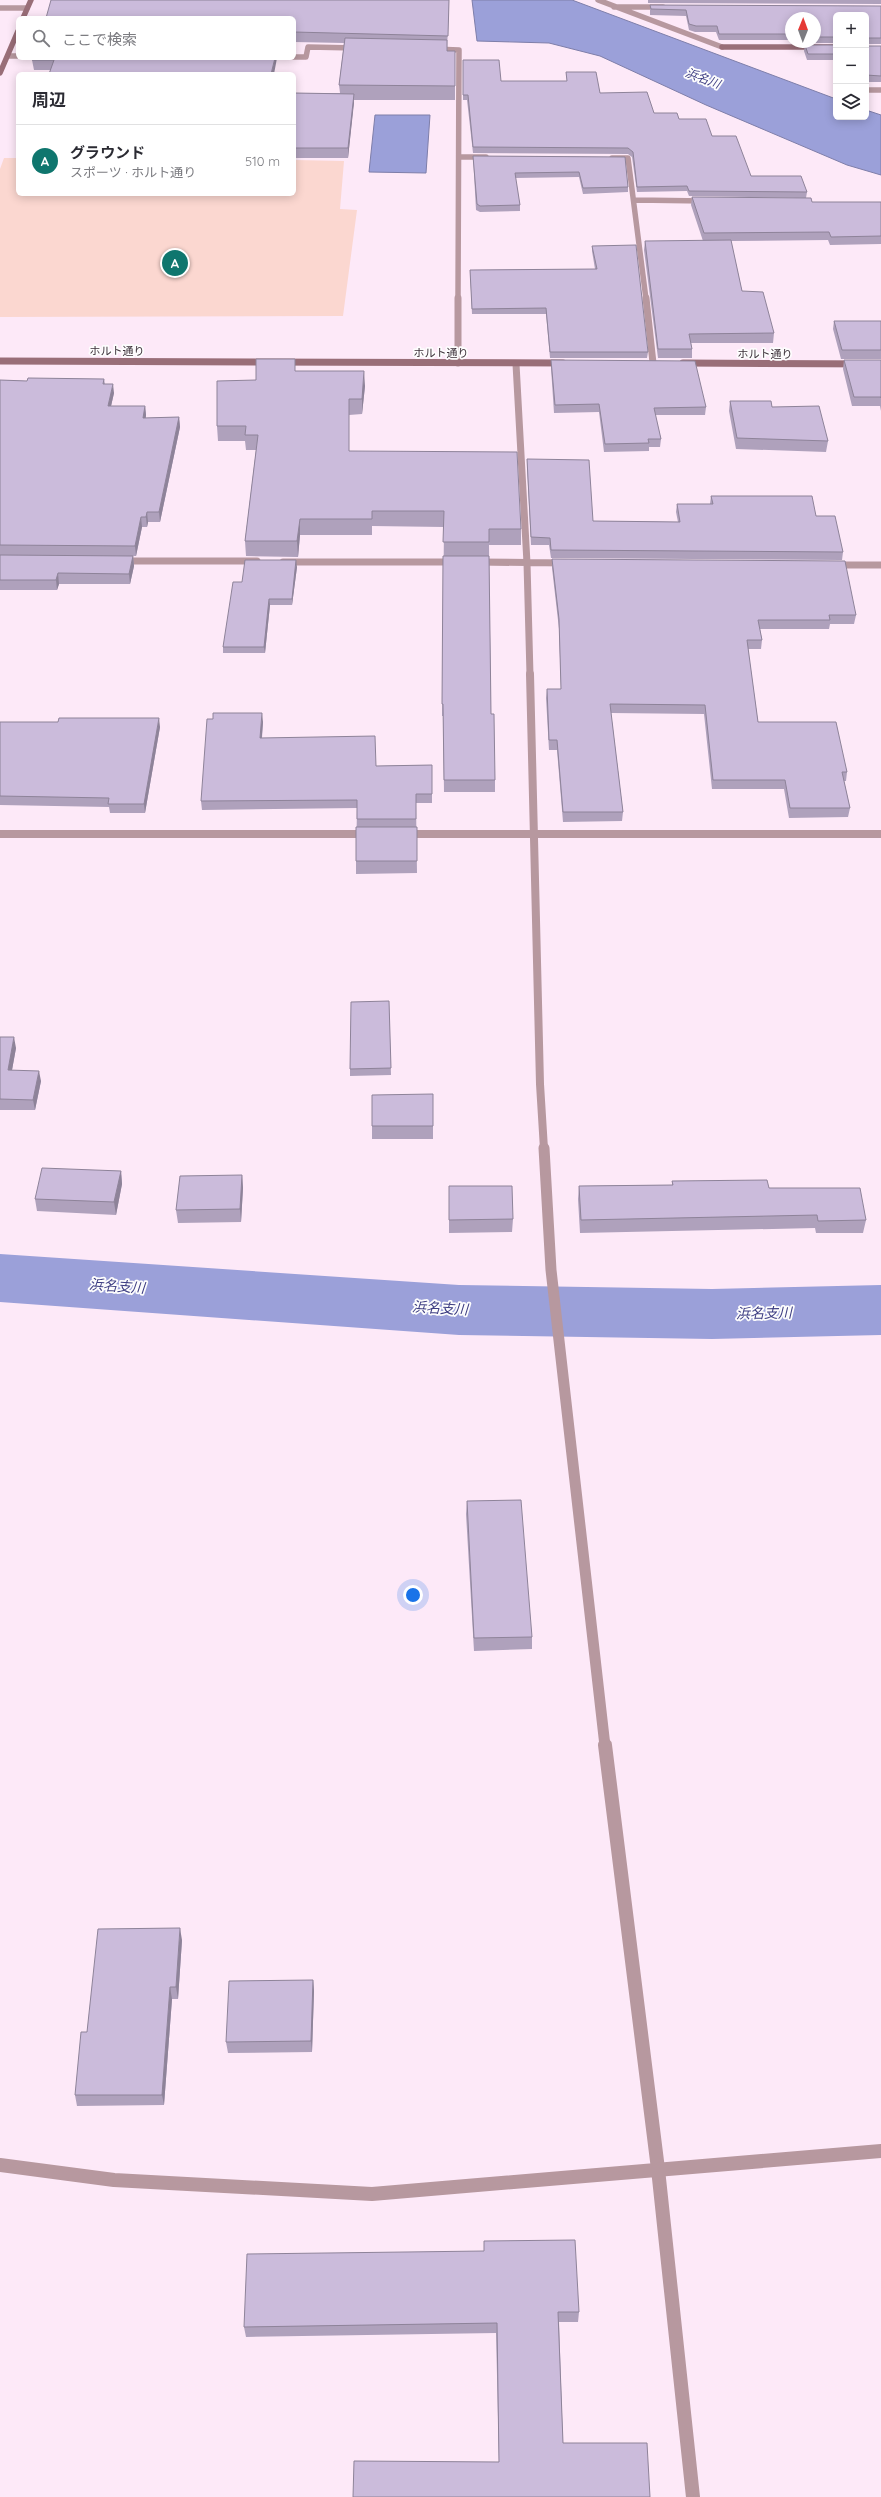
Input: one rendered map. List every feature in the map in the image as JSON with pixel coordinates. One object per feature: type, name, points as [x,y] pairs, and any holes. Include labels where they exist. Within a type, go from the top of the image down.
[{"type":"street","points":[[24,16],[31,0]]},
{"type":"street","points":[[598,0],[722,47],[833,47]]},
{"type":"street","points":[[614,7],[669,7]]},
{"type":"street","points":[[0,8],[27,8]]},
{"type":"street","points":[[0,73],[16,36]]},
{"type":"street","points":[[296,57],[306,57],[308,47],[363,48]]},
{"type":"street","points":[[427,49],[459,50],[460,157],[458,363]]},
{"type":"street","points":[[8,56],[16,56]]},
{"type":"street","points":[[869,90],[881,90]]},
{"type":"street","points":[[460,157],[492,158]]},
{"type":"street","points":[[604,158],[628,158],[635,200],[653,363]]},
{"type":"street","points":[[635,200],[715,201]]},
{"type":"street","name":"ホルト通り","points":[[0,361],[569,363]]},
{"type":"street","points":[[646,363],[661,363]]},
{"type":"street","name":"ホルト通り","points":[[677,363],[881,364]]},
{"type":"street","points":[[516,364],[527,563],[535,834],[540,1084],[551,1270],[620,1880],[658,2169],[693,2497]]},
{"type":"street","points":[[112,561],[263,561]]},
{"type":"street","points":[[271,562],[463,562]]},
{"type":"street","points":[[471,562],[573,563]]},
{"type":"street","points":[[827,565],[881,565]]},
{"type":"street","points":[[0,834],[376,834]]},
{"type":"street","points":[[392,834],[881,834]]},
{"type":"street","points":[[0,2165],[114,2180],[372,2194],[881,2151]]},
{"type":"shaded area","points":[[4,158],[16,158],[16,196],[296,196],[296,160],[344,161],[340,209],[357,210],[343,316],[0,317],[0,169]]},
{"type":"water","name":"浜名川","points":[[472,0],[572,0],[833,98],[833,120],[869,120],[869,111],[881,115],[881,175],[847,165],[706,105],[600,56],[549,43],[477,41]]},
{"type":"water","points":[[375,115],[430,115],[426,173],[369,172]]},
{"type":"building","points":[[51,0],[449,0],[448,36],[296,32],[296,16],[47,16]]},
{"type":"building","points":[[650,5],[881,6],[881,38],[869,38],[869,12],[833,12],[833,37],[821,37],[821,12],[785,12],[785,34],[719,34],[717,26],[696,26],[689,24],[686,10],[651,9]]},
{"type":"building","points":[[345,38],[447,40],[447,51],[455,51],[455,86],[339,85]]},
{"type":"building","points":[[821,45],[833,45],[833,54],[808,54],[806,48],[821,48]]},
{"type":"building","points":[[869,46],[881,46],[881,76],[869,75]]},
{"type":"building","points":[[54,60],[274,60],[272,72],[50,72]]},
{"type":"building","points":[[463,60],[499,60],[501,81],[567,81],[566,72],[596,72],[600,93],[647,92],[654,113],[677,113],[679,119],[706,119],[712,136],[736,136],[751,176],[801,176],[807,192],[689,191],[687,186],[637,187],[633,152],[628,148],[473,147],[468,95],[463,95]]},
{"type":"building","points":[[296,93],[354,94],[348,148],[296,148]]},
{"type":"building","points":[[473,156],[625,157],[628,187],[583,188],[579,172],[515,173],[520,205],[480,206],[477,204]]},
{"type":"building","points":[[692,197],[811,198],[812,202],[881,202],[881,236],[831,237],[829,232],[704,233]]},
{"type":"building","points":[[731,240],[742,291],[763,292],[774,333],[689,334],[692,349],[658,349],[645,241]]},
{"type":"building","points":[[636,245],[648,352],[550,352],[546,308],[472,309],[470,270],[597,269],[592,246]]},
{"type":"building","points":[[834,321],[881,321],[881,350],[842,350]]},
{"type":"building","points":[[256,359],[295,359],[295,371],[364,371],[362,399],[349,399],[349,451],[517,452],[521,529],[489,529],[489,542],[443,542],[444,511],[372,511],[372,519],[300,519],[297,541],[245,541],[258,435],[245,435],[246,426],[217,426],[217,381],[256,380]]},
{"type":"building","points":[[551,360],[695,361],[706,407],[654,408],[661,439],[648,439],[649,443],[605,444],[599,404],[555,405]]},
{"type":"building","points":[[844,360],[881,360],[881,397],[854,397]]},
{"type":"building","points":[[28,378],[104,379],[103,384],[113,384],[108,406],[145,406],[143,418],[179,417],[159,512],[147,512],[146,517],[141,517],[135,546],[0,545],[0,380],[27,381]]},
{"type":"building","points":[[730,401],[771,401],[772,407],[819,406],[828,441],[737,438]]},
{"type":"building","points":[[527,459],[589,460],[593,521],[680,522],[677,504],[713,504],[711,496],[812,496],[816,516],[835,516],[843,552],[551,550],[550,538],[531,537]]},
{"type":"building","points":[[0,555],[133,556],[129,574],[58,573],[56,580],[0,580]]},
{"type":"building","points":[[443,556],[489,556],[491,714],[494,714],[495,780],[444,780],[442,704]]},
{"type":"building","points":[[552,559],[845,561],[856,615],[829,615],[830,620],[758,620],[762,640],[747,640],[758,722],[836,722],[847,772],[842,772],[850,808],[790,808],[785,780],[713,780],[705,705],[610,704],[623,812],[563,812],[557,740],[549,740],[547,689],[561,689],[559,619]]},
{"type":"building","points":[[245,560],[296,560],[292,599],[269,599],[264,647],[223,647],[233,582],[242,582]]},
{"type":"building","points":[[213,713],[262,713],[260,738],[375,736],[376,766],[432,765],[432,794],[416,794],[416,819],[357,819],[357,800],[201,801],[207,719],[213,719]]},
{"type":"building","points":[[59,718],[159,718],[144,804],[108,804],[109,798],[0,796],[0,722],[58,722]]},
{"type":"building","points":[[356,827],[417,827],[417,861],[356,861]]},
{"type":"building","points":[[389,1001],[391,1068],[350,1069],[351,1002]]},
{"type":"building","points":[[0,1037],[14,1037],[8,1070],[39,1071],[33,1100],[0,1099]]},
{"type":"building","points":[[433,1094],[433,1126],[372,1126],[372,1095]]},
{"type":"building","points":[[42,1168],[121,1171],[114,1202],[35,1199]]},
{"type":"building","points":[[242,1175],[240,1209],[176,1210],[180,1176]]},
{"type":"building","points":[[767,1180],[769,1188],[860,1188],[866,1220],[818,1221],[817,1215],[581,1220],[579,1186],[673,1185],[672,1181]]},
{"type":"building","points":[[449,1186],[512,1186],[513,1219],[449,1220]]},
{"type":"building","points":[[521,1500],[532,1637],[474,1638],[467,1501]]},
{"type":"building","points":[[180,1928],[176,1987],[170,1987],[162,2095],[75,2095],[81,2032],[87,2032],[98,1929]]},
{"type":"building","points":[[313,1980],[311,2041],[226,2042],[229,1981]]},
{"type":"building","points":[[575,2240],[579,2312],[558,2312],[563,2443],[647,2443],[650,2497],[353,2497],[354,2461],[499,2462],[497,2323],[244,2327],[247,2254],[484,2251],[484,2241]]},
{"type":"waterway","name":"浜名支川","points":[[0,1278],[459,1310],[712,1314],[881,1310]]},
{"type":"place","name":"グラウンド","points":[[175,263]]}]
